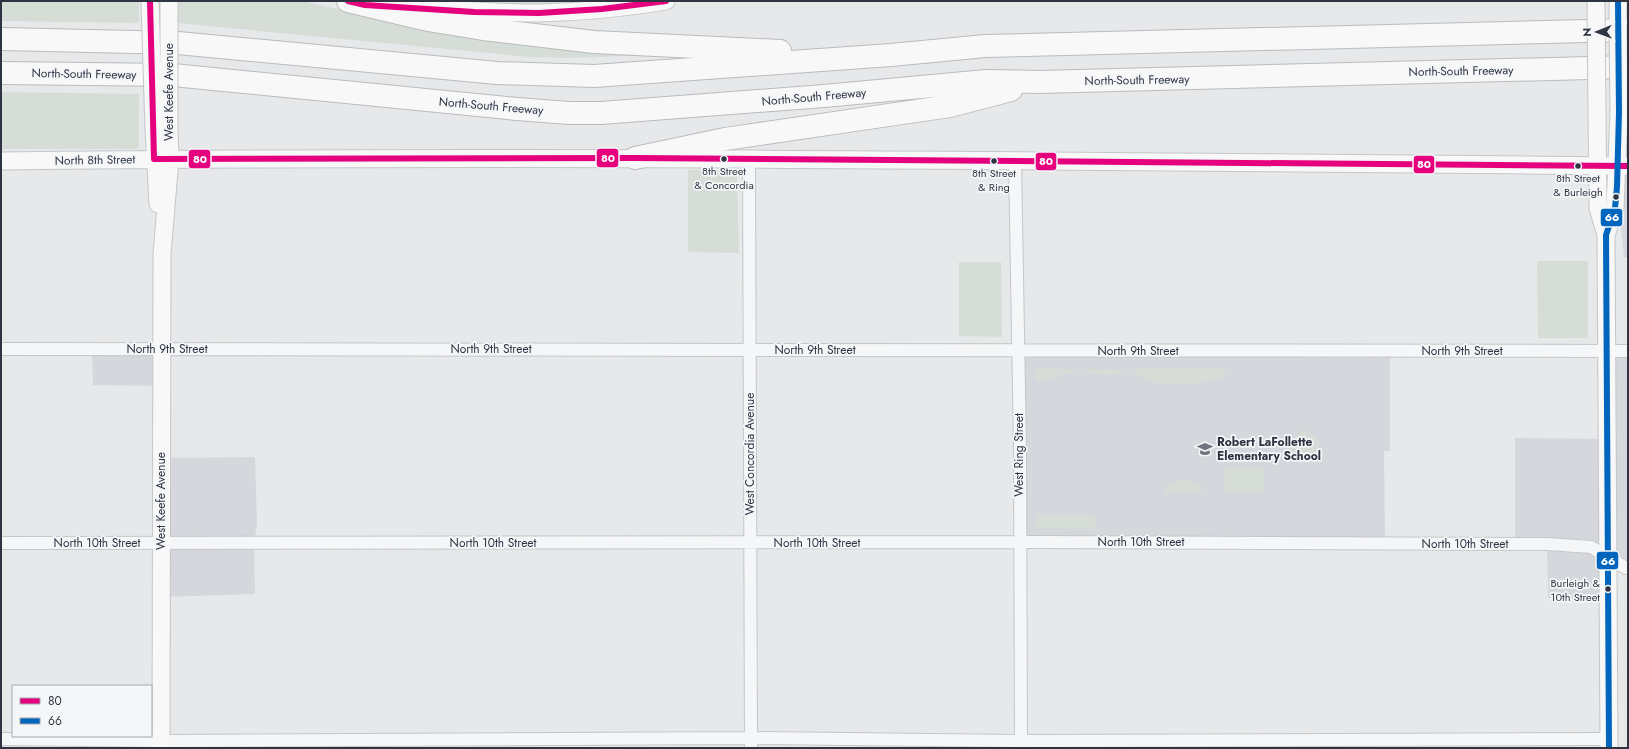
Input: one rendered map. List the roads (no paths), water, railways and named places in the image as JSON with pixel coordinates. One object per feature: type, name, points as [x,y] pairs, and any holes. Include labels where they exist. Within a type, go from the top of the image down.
[{"type":"highway","points":[[357,3],[428,20],[483,29],[594,42],[891,55]]},
{"type":"highway","points":[[1,39],[178,43],[497,73],[571,77],[891,55],[985,46],[1628,30]]},
{"type":"highway","name":"North-South Freeway","points":[[1,73],[173,75],[569,112],[601,113],[808,98],[986,81],[1039,82],[1628,67]]},
{"type":"highway","points":[[1587,68],[1628,74]]},
{"type":"highway","points":[[635,158],[740,137],[950,106],[1039,82]]},
{"type":"street","name":"West Keefe Avenue","points":[[150,1],[162,159],[161,745]]},
{"type":"street","name":"West Keefe Avenue","points":[[161,130],[169,1]]},
{"type":"street","points":[[357,3],[539,13],[592,10],[666,1]]},
{"type":"street","points":[[1,739],[161,745],[1609,743],[1608,351],[1606,235],[1598,208],[1596,1]]},
{"type":"street","points":[[1606,235],[1615,208],[1623,166],[1619,112],[1618,1]]},
{"type":"street","name":"North 8th Street","points":[[1,160],[635,158],[1623,166]]},
{"type":"street","name":"West Concordia Avenue","points":[[749,160],[751,743]]},
{"type":"street","name":"West Ring Street","points":[[1015,161],[1021,744]]},
{"type":"street","name":"North 9th Street","points":[[1,349],[1628,351]]},
{"type":"street","name":"North 10th Street","points":[[1,543],[1020,542],[1547,544],[1591,547],[1628,568]]},
{"type":"place","name":"8th Street & Concordia","points":[[724,159]]},
{"type":"place","name":"8th Street & Ring","points":[[994,161]]},
{"type":"place","name":"8th Street & Burleigh","points":[[1578,166]]},
{"type":"place","name":"Robert LaFollette Elementary School","points":[[1205,449]]},
{"type":"place","name":"Burleigh & 10th Street","points":[[1608,589]]}]
